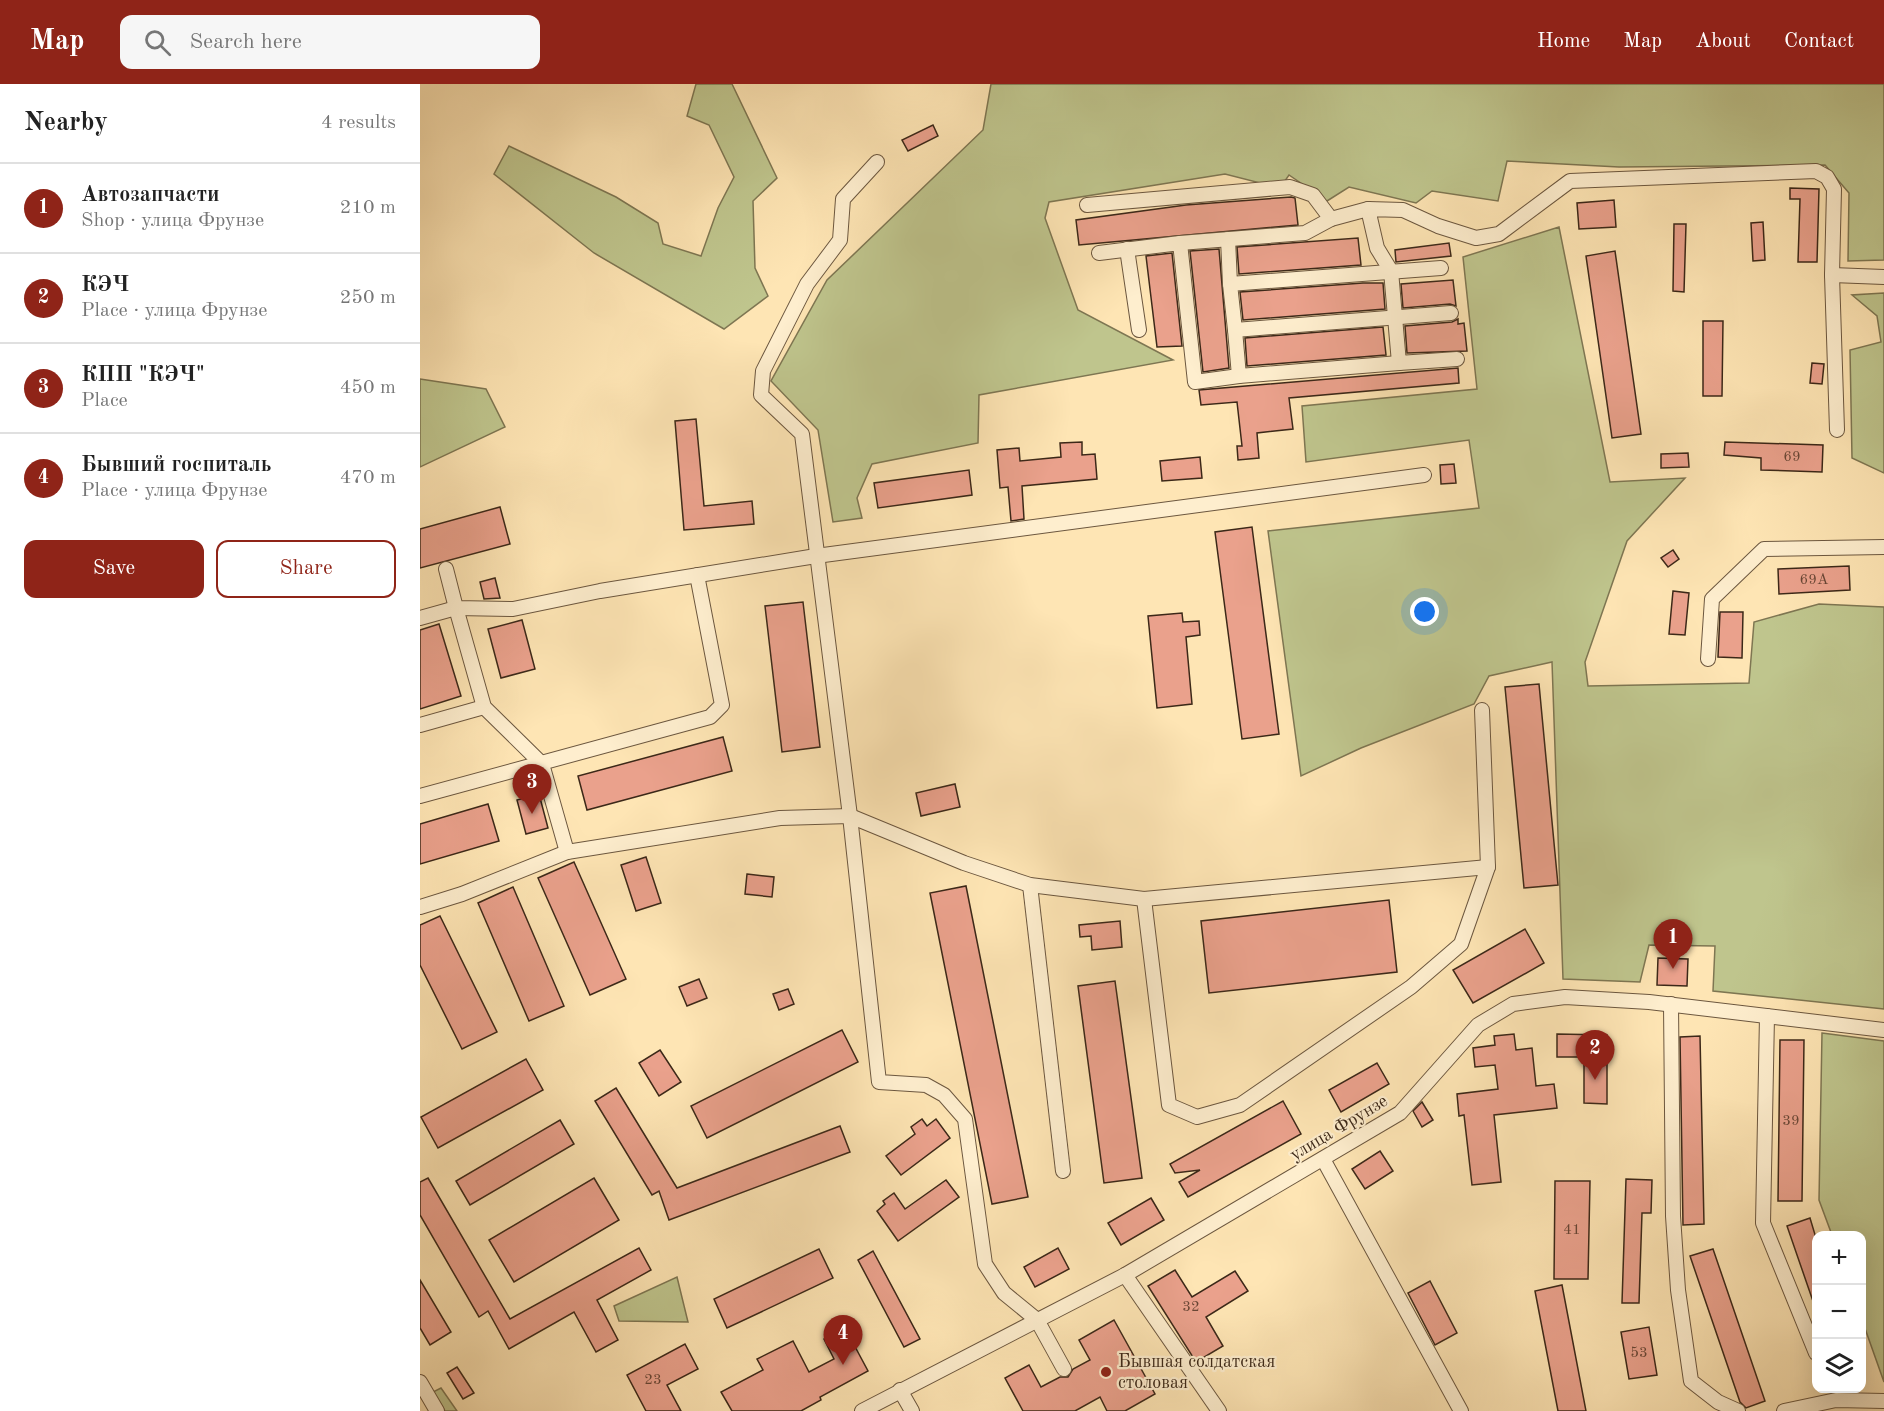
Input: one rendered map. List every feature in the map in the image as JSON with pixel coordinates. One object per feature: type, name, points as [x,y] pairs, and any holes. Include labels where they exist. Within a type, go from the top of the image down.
[{"type":"street","points":[[877,162],[843,199],[840,240],[807,284],[763,371],[761,395],[802,434],[850,816],[879,1082],[926,1085],[944,1095],[965,1119],[985,1264],[1004,1293],[1037,1320],[1064,1370]]},
{"type":"street","points":[[1099,253],[1305,232],[1331,219],[1368,209],[1403,210],[1438,226],[1476,238],[1499,234],[1570,181],[1816,171],[1827,177],[1834,189],[1832,275],[1837,429]]},
{"type":"street","points":[[1087,205],[1290,187],[1313,195],[1331,219]]},
{"type":"street","points":[[1368,209],[1377,248],[1391,271],[1399,363]]},
{"type":"street","points":[[1228,239],[1239,376]]},
{"type":"street","points":[[1180,243],[1195,382],[1239,376],[1457,359]]},
{"type":"street","points":[[1127,249],[1139,330]]},
{"type":"street","points":[[1230,284],[1441,268]]},
{"type":"street","points":[[1832,275],[1884,278]]},
{"type":"street","points":[[1235,330],[1451,313]]},
{"type":"street","points":[[420,618],[456,608],[513,609],[816,556],[1424,475]]},
{"type":"street","points":[[1708,659],[1712,599],[1764,549],[1884,547]]},
{"type":"street","points":[[446,569],[484,707],[542,764],[567,852]]},
{"type":"street","points":[[420,796],[710,717],[722,705],[697,575]]},
{"type":"street","points":[[420,725],[484,707]]},
{"type":"street","points":[[1144,899],[1169,1105],[1197,1117],[1240,1105],[1411,987],[1461,944],[1488,867],[1482,711]]},
{"type":"street","points":[[420,907],[462,894],[567,852],[780,818],[850,816],[964,863],[1030,885],[1144,899],[1488,867]]},
{"type":"street","points":[[1030,885],[1063,1171]]},
{"type":"street","name":"улица Фрунзе","points":[[862,1411],[1125,1275],[1401,1113],[1478,1025],[1512,1004],[1565,997],[1671,1004],[1884,1029]]},
{"type":"street","points":[[1671,1004],[1673,1216],[1678,1290],[1691,1381],[1718,1402],[1738,1411]]},
{"type":"street","points":[[1767,1016],[1763,1223],[1812,1343]]},
{"type":"street","points":[[1323,1159],[1461,1411]]},
{"type":"street","points":[[1125,1275],[1219,1411]]},
{"type":"street","points":[[420,1382],[430,1407]]},
{"type":"street","points":[[900,1390],[912,1411]]},
{"type":"street","points":[[1784,1411],[1834,1394],[1884,1401]]},
{"type":"green space","points":[[696,84],[732,84],[777,178],[753,201],[755,268],[768,296],[724,329],[594,253],[494,174],[509,146],[616,197],[658,223],[663,244],[701,256],[718,208],[734,177],[709,125],[687,116]]},
{"type":"green space","points":[[991,84],[1884,84],[1884,260],[1848,261],[1849,193],[1825,165],[1619,167],[1507,161],[1498,201],[1432,191],[1416,203],[1349,187],[1327,201],[1289,175],[1280,188],[1225,174],[1049,202],[1045,218],[1078,310],[1173,360],[979,395],[978,443],[872,464],[857,498],[862,518],[833,522],[818,430],[771,381],[827,280],[983,130]]},
{"type":"green space","points":[[1559,227],[1610,482],[1685,478],[1627,541],[1585,662],[1588,686],[1749,683],[1754,622],[1819,604],[1884,607],[1884,1009],[1713,991],[1715,946],[1649,945],[1640,982],[1563,979],[1552,662],[1489,676],[1474,704],[1361,748],[1301,776],[1268,531],[1479,508],[1469,440],[1306,462],[1302,406],[1477,389],[1463,257]]},
{"type":"green space","points":[[1884,293],[1884,473],[1852,458],[1850,350],[1881,342],[1877,316],[1852,295]]},
{"type":"green space","points":[[420,379],[486,389],[505,427],[420,467]]},
{"type":"green space","points":[[1822,1033],[1884,1041],[1884,1382],[1866,1331],[1866,1231],[1831,1231],[1819,1200]]},
{"type":"green space","points":[[677,1277],[688,1322],[619,1321],[614,1306]]},
{"type":"green space","points":[[441,1388],[457,1411],[445,1411],[433,1392]]},
{"type":"building","points":[[933,125],[938,136],[908,151],[902,140]]},
{"type":"building","points":[[1790,188],[1819,189],[1817,262],[1798,262],[1800,199],[1790,199]]},
{"type":"building","points":[[1295,198],[1298,225],[1079,245],[1076,220],[1186,205]]},
{"type":"building","points":[[1614,200],[1616,227],[1579,229],[1577,203]]},
{"type":"building","points":[[1763,222],[1765,260],[1753,261],[1751,223]]},
{"type":"building","points":[[1674,224],[1686,224],[1684,292],[1673,291]]},
{"type":"building","points":[[1358,238],[1361,265],[1239,274],[1237,247]]},
{"type":"building","points":[[1449,243],[1451,256],[1396,262],[1395,250]]},
{"type":"building","points":[[1219,249],[1229,368],[1203,372],[1190,251]]},
{"type":"building","points":[[1615,251],[1641,434],[1612,438],[1586,256]]},
{"type":"building","points":[[1172,253],[1182,346],[1157,347],[1146,256]]},
{"type":"building","points":[[1453,280],[1456,306],[1450,304],[1403,308],[1401,284]]},
{"type":"building","points":[[1383,283],[1385,309],[1243,320],[1240,292]]},
{"type":"building","points":[[1458,319],[1458,324],[1464,323],[1467,351],[1407,353],[1405,326],[1452,322]]},
{"type":"building","points":[[1703,321],[1723,321],[1722,396],[1703,396]]},
{"type":"building","points":[[1383,327],[1386,355],[1247,366],[1245,338]]},
{"type":"building","points":[[1812,363],[1824,364],[1822,384],[1810,383]]},
{"type":"building","points":[[1458,368],[1459,383],[1289,398],[1293,429],[1257,433],[1259,458],[1238,460],[1237,446],[1242,446],[1237,402],[1201,405],[1199,390]]},
{"type":"building","points":[[696,419],[704,506],[752,501],[754,524],[684,530],[675,421]]},
{"type":"building","points":[[1082,442],[1082,455],[1095,454],[1097,479],[1022,486],[1024,519],[1011,521],[1008,487],[1000,488],[997,450],[1019,448],[1020,461],[1061,457],[1060,443]]},
{"type":"building","points":[[1725,442],[1823,445],[1822,472],[1761,470],[1761,458],[1724,455]]},
{"type":"building","points":[[1688,453],[1689,467],[1661,468],[1661,454]]},
{"type":"building","points":[[1200,457],[1202,478],[1162,481],[1160,461]]},
{"type":"building","points":[[1454,464],[1456,483],[1441,484],[1440,465]]},
{"type":"building","points":[[969,470],[972,495],[878,508],[874,483]]},
{"type":"building","points":[[500,507],[510,544],[420,568],[420,529]]},
{"type":"building","points":[[1252,527],[1279,734],[1242,739],[1215,532]]},
{"type":"building","points":[[1673,550],[1679,559],[1668,567],[1661,558]]},
{"type":"building","points":[[1849,566],[1850,590],[1779,594],[1778,569]]},
{"type":"building","points":[[495,578],[500,598],[484,599],[480,582]]},
{"type":"building","points":[[1673,591],[1689,593],[1685,635],[1669,634]]},
{"type":"building","points":[[803,602],[820,747],[782,752],[765,606]]},
{"type":"building","points":[[1720,612],[1743,612],[1742,658],[1718,657]]},
{"type":"building","points":[[1182,613],[1183,622],[1199,621],[1200,635],[1186,637],[1192,704],[1157,708],[1148,616]]},
{"type":"building","points":[[522,620],[535,669],[501,678],[488,629]]},
{"type":"building","points":[[439,624],[461,696],[420,709],[420,630]]},
{"type":"building","points":[[1539,684],[1558,885],[1524,888],[1505,687]]},
{"type":"building","points":[[723,737],[732,771],[587,810],[578,776]]},
{"type":"building","points":[[955,784],[960,807],[921,816],[916,793]]},
{"type":"building","points":[[539,794],[548,828],[526,834],[517,800]]},
{"type":"building","points":[[488,804],[499,841],[420,864],[420,824]]},
{"type":"building","points":[[646,857],[661,903],[636,911],[621,865]]},
{"type":"building","points":[[574,862],[626,979],[590,995],[538,878]]},
{"type":"building","points":[[747,874],[774,877],[772,897],[745,894]]},
{"type":"building","points":[[966,886],[1028,1197],[992,1204],[930,893]]},
{"type":"building","points":[[513,887],[564,1006],[529,1021],[478,903]]},
{"type":"building","points":[[1389,900],[1397,972],[1209,993],[1201,921]]},
{"type":"building","points":[[440,916],[497,1032],[462,1049],[420,965],[420,925]]},
{"type":"building","points":[[1120,921],[1122,947],[1092,950],[1091,936],[1080,937],[1079,925]]},
{"type":"building","points":[[1525,929],[1544,963],[1473,1003],[1453,970]]},
{"type":"building","points":[[1658,958],[1688,959],[1687,986],[1657,985]]},
{"type":"building","points":[[699,979],[707,998],[687,1006],[679,987]]},
{"type":"building","points":[[1115,981],[1142,1178],[1104,1183],[1078,986]]},
{"type":"building","points":[[788,989],[794,1004],[779,1010],[773,994]]},
{"type":"building","points":[[842,1030],[858,1062],[707,1138],[691,1106]]},
{"type":"building","points":[[1514,1034],[1516,1050],[1532,1048],[1536,1086],[1554,1084],[1557,1108],[1494,1115],[1501,1182],[1472,1185],[1464,1115],[1459,1116],[1457,1094],[1498,1089],[1495,1065],[1475,1067],[1473,1048],[1495,1045],[1494,1036]]},
{"type":"building","points":[[1557,1034],[1607,1035],[1607,1104],[1584,1103],[1584,1057],[1557,1057]]},
{"type":"building","points":[[1700,1036],[1704,1224],[1683,1225],[1680,1037]]},
{"type":"building","points":[[1780,1040],[1804,1040],[1802,1201],[1778,1201]]},
{"type":"building","points":[[660,1050],[681,1082],[659,1096],[639,1063]]},
{"type":"building","points":[[526,1059],[543,1090],[438,1148],[421,1117]]},
{"type":"building","points":[[1377,1063],[1389,1084],[1341,1112],[1329,1090]]},
{"type":"building","points":[[616,1088],[677,1188],[840,1126],[850,1152],[669,1220],[659,1191],[652,1195],[595,1101]]},
{"type":"building","points":[[1283,1101],[1301,1134],[1188,1197],[1179,1182],[1200,1170],[1175,1173],[1170,1164]]},
{"type":"building","points":[[1422,1102],[1433,1120],[1422,1127],[1413,1111]]},
{"type":"building","points":[[922,1119],[927,1126],[936,1119],[950,1138],[901,1175],[886,1156],[915,1134],[911,1127]]},
{"type":"building","points":[[560,1120],[574,1144],[470,1205],[456,1181]]},
{"type":"building","points":[[1380,1151],[1393,1171],[1365,1189],[1352,1169]]},
{"type":"building","points":[[428,1178],[510,1319],[639,1248],[651,1270],[597,1300],[618,1340],[596,1352],[574,1312],[509,1349],[488,1311],[479,1317],[420,1215],[420,1182]]},
{"type":"building","points":[[594,1178],[619,1220],[514,1282],[489,1240]]},
{"type":"building","points":[[1626,1179],[1652,1180],[1651,1213],[1642,1213],[1639,1303],[1622,1303]]},
{"type":"building","points":[[946,1180],[959,1197],[898,1241],[877,1211],[885,1204],[883,1201],[894,1193],[905,1209]]},
{"type":"building","points":[[1555,1181],[1590,1181],[1588,1279],[1554,1279]]},
{"type":"building","points":[[1151,1198],[1164,1220],[1121,1245],[1108,1223]]},
{"type":"building","points":[[1810,1218],[1814,1231],[1812,1231],[1812,1298],[1787,1226]]},
{"type":"building","points":[[1058,1248],[1069,1269],[1035,1287],[1024,1267]]},
{"type":"building","points":[[819,1249],[833,1278],[727,1328],[714,1299]]},
{"type":"building","points":[[1713,1249],[1765,1401],[1746,1408],[1740,1402],[1690,1256]]},
{"type":"building","points":[[873,1251],[920,1339],[904,1347],[858,1260]]},
{"type":"building","points":[[1175,1270],[1192,1297],[1235,1271],[1248,1291],[1206,1317],[1223,1346],[1196,1362],[1148,1286]]},
{"type":"building","points":[[420,1280],[451,1332],[430,1345],[420,1328]]},
{"type":"building","points":[[1430,1281],[1457,1333],[1435,1345],[1408,1293]]},
{"type":"building","points":[[1562,1285],[1586,1411],[1558,1411],[1535,1291]]},
{"type":"building","name":"Бывшая солдатская столовая","points":[[1114,1320],[1155,1394],[1125,1411],[1107,1411],[1100,1397],[1075,1411],[1023,1411],[1005,1378],[1029,1365],[1041,1387],[1060,1377],[1068,1377],[1073,1369],[1090,1360],[1079,1340]]},
{"type":"building","points":[[1649,1327],[1657,1375],[1629,1379],[1621,1332]]},
{"type":"building","points":[[845,1328],[868,1371],[820,1397],[821,1400],[801,1411],[732,1411],[721,1392],[763,1370],[757,1359],[793,1341],[809,1372],[834,1359],[824,1339]]},
{"type":"building","points":[[685,1344],[698,1369],[667,1385],[681,1411],[646,1411],[627,1375]]},
{"type":"building","points":[[457,1367],[474,1393],[463,1399],[447,1373]]},
{"type":"place","name":"КПП \"КЭЧ\"","points":[[532,814]]},
{"type":"place","name":"Автозапчасти","points":[[1673,969]]},
{"type":"place","name":"КЭЧ","points":[[1595,1080]]},
{"type":"place","name":"Бывший госпиталь","points":[[843,1365]]},
{"type":"place","name":"Бывшая солдатская столовая","points":[[1106,1372]]}]
